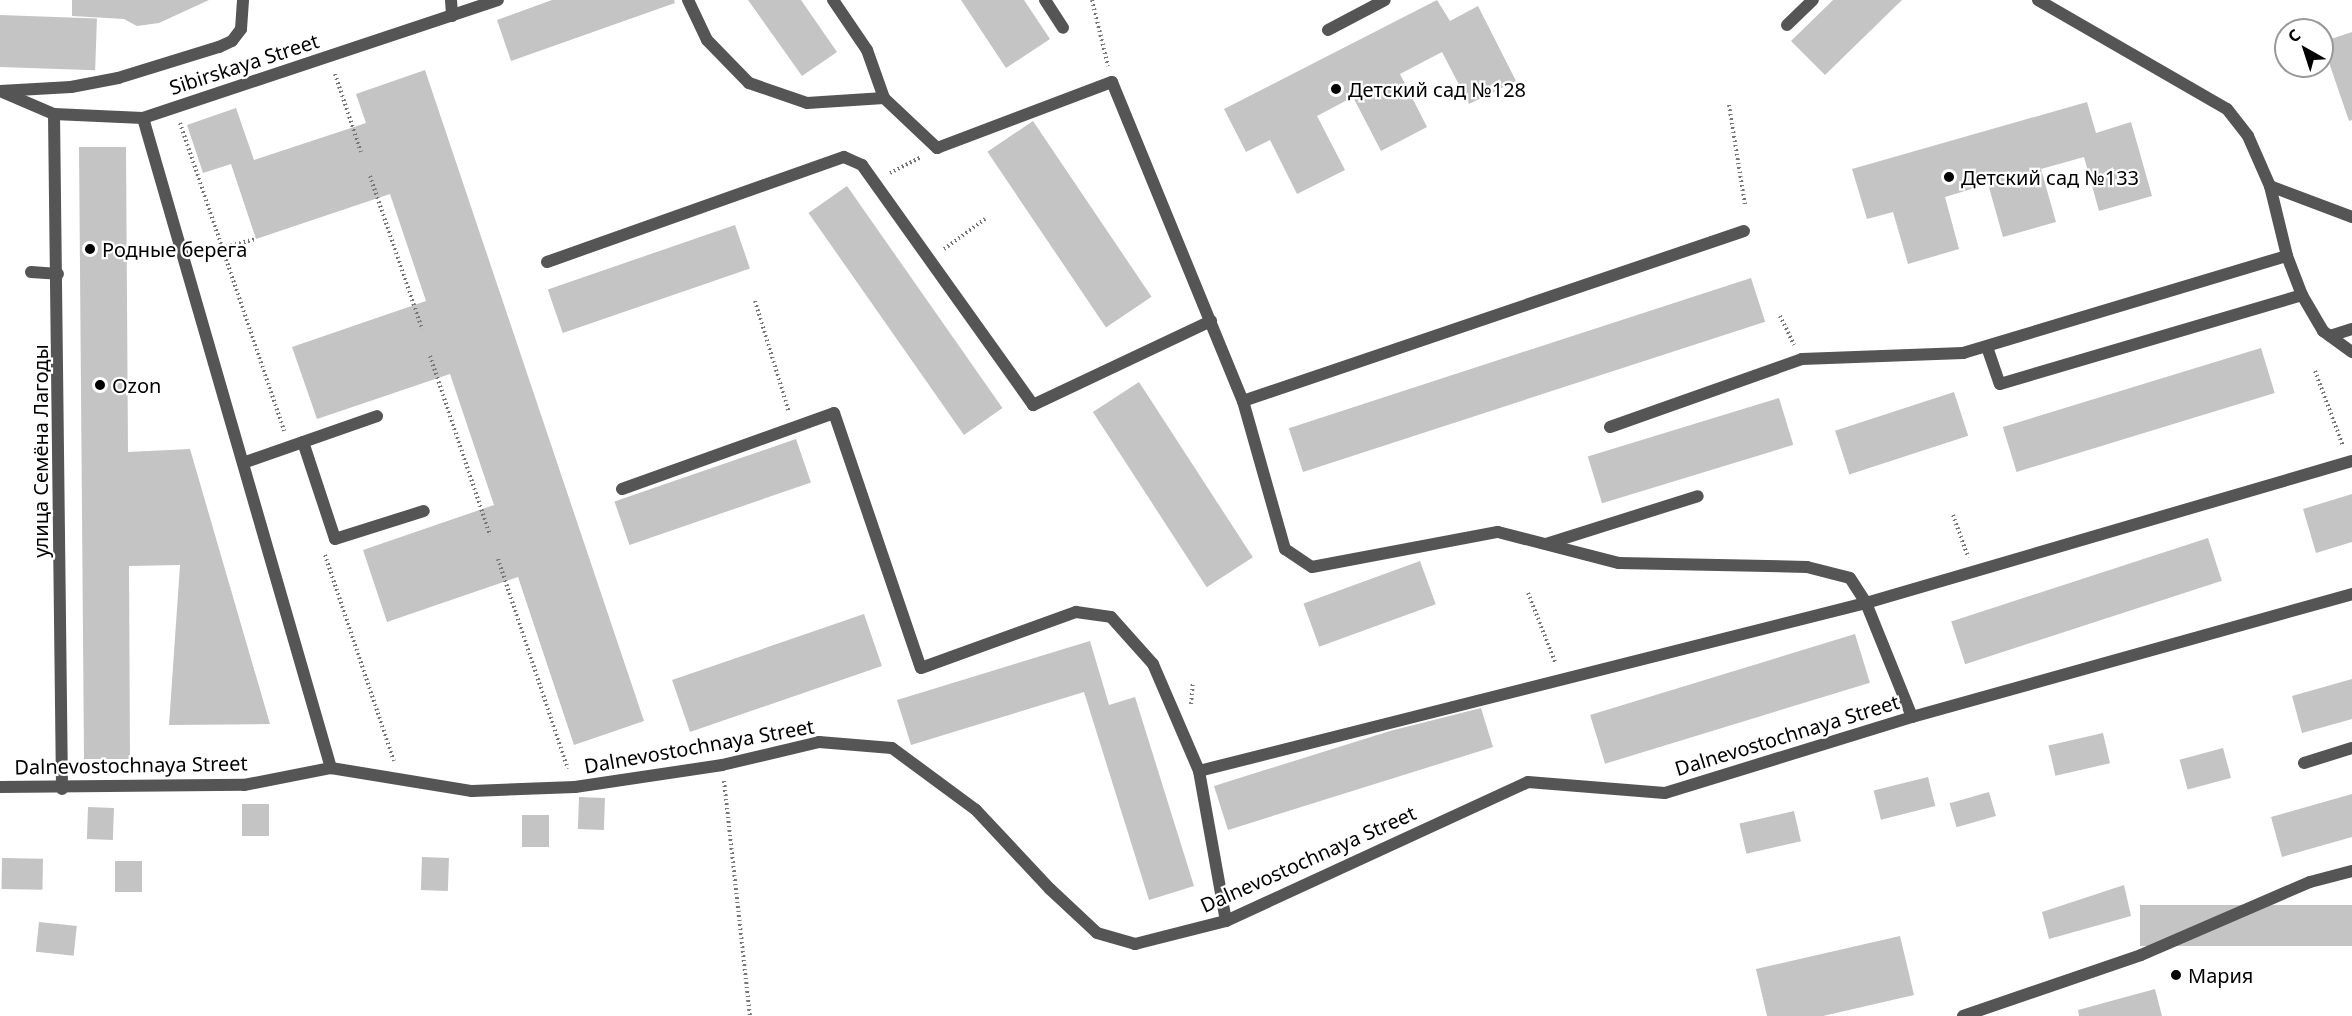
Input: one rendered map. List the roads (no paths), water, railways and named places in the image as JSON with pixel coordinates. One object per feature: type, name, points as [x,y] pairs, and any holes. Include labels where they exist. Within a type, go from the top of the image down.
[{"type":"street","points":[[0,91],[71,87],[118,78],[219,47],[232,41],[241,29],[243,0]]},
{"type":"street","points":[[452,0],[452,16]]},
{"type":"street","name":"Sibirskaya Street","points":[[0,91],[25,105],[54,114],[143,118],[498,0]]},
{"type":"street","points":[[688,0],[707,40],[749,83],[807,103],[884,98]]},
{"type":"street","points":[[833,0],[867,50],[884,98],[937,148],[1112,82],[1243,401],[1285,549],[1312,567],[1498,532],[1619,563],[1807,567],[1850,578],[1866,603],[1912,717]]},
{"type":"street","points":[[1045,0],[1063,28]]},
{"type":"street","points":[[1328,30],[1385,0]]},
{"type":"street","points":[[1786,25],[1813,0]]},
{"type":"street","points":[[2038,0],[2227,110],[2248,136],[2270,186],[2287,256],[2302,295],[2330,336],[2352,352]]},
{"type":"street","name":"улица Семёна Лагоды","points":[[54,114],[58,274],[62,789]]},
{"type":"street","points":[[143,118],[332,768]]},
{"type":"street","points":[[547,262],[844,158],[862,165],[1033,405],[1211,321]]},
{"type":"street","points":[[2270,186],[2352,217]]},
{"type":"street","points":[[1243,401],[1744,231]]},
{"type":"street","points":[[1610,427],[1802,359],[1964,354],[2287,256]]},
{"type":"street","points":[[32,272],[58,274]]},
{"type":"street","points":[[1987,346],[2000,384],[2302,295]]},
{"type":"street","points":[[2330,336],[2352,329]]},
{"type":"street","points":[[622,489],[834,413],[921,668],[1076,612],[1111,617],[1153,664],[1200,771],[1226,921]]},
{"type":"street","points":[[243,463],[377,416]]},
{"type":"street","points":[[303,442],[335,539],[424,511]]},
{"type":"street","points":[[1200,771],[1866,603],[2350,461]]},
{"type":"street","points":[[1544,544],[1698,496]]},
{"type":"street","name":"Dalnevostochnaya Street","points":[[0,787],[62,789],[244,785],[332,768],[472,791],[574,787],[722,765],[819,742],[892,748],[976,810],[1050,890],[1096,933],[1135,944],[1226,921],[1528,782],[1665,793],[1912,717],[2352,594]]},
{"type":"street","points":[[2304,763],[2352,748]]},
{"type":"street","points":[[1964,1016],[2141,955],[2310,882],[2352,871]]},
{"type":"place","name":"Детский сад №128","points":[[1336,89]]},
{"type":"place","name":"Детский сад №133","points":[[1949,177]]},
{"type":"place","name":"Родные берега","points":[[90,249]]},
{"type":"place","name":"Ozon","points":[[100,385]]},
{"type":"place","name":"Мария","points":[[2176,975]]}]
